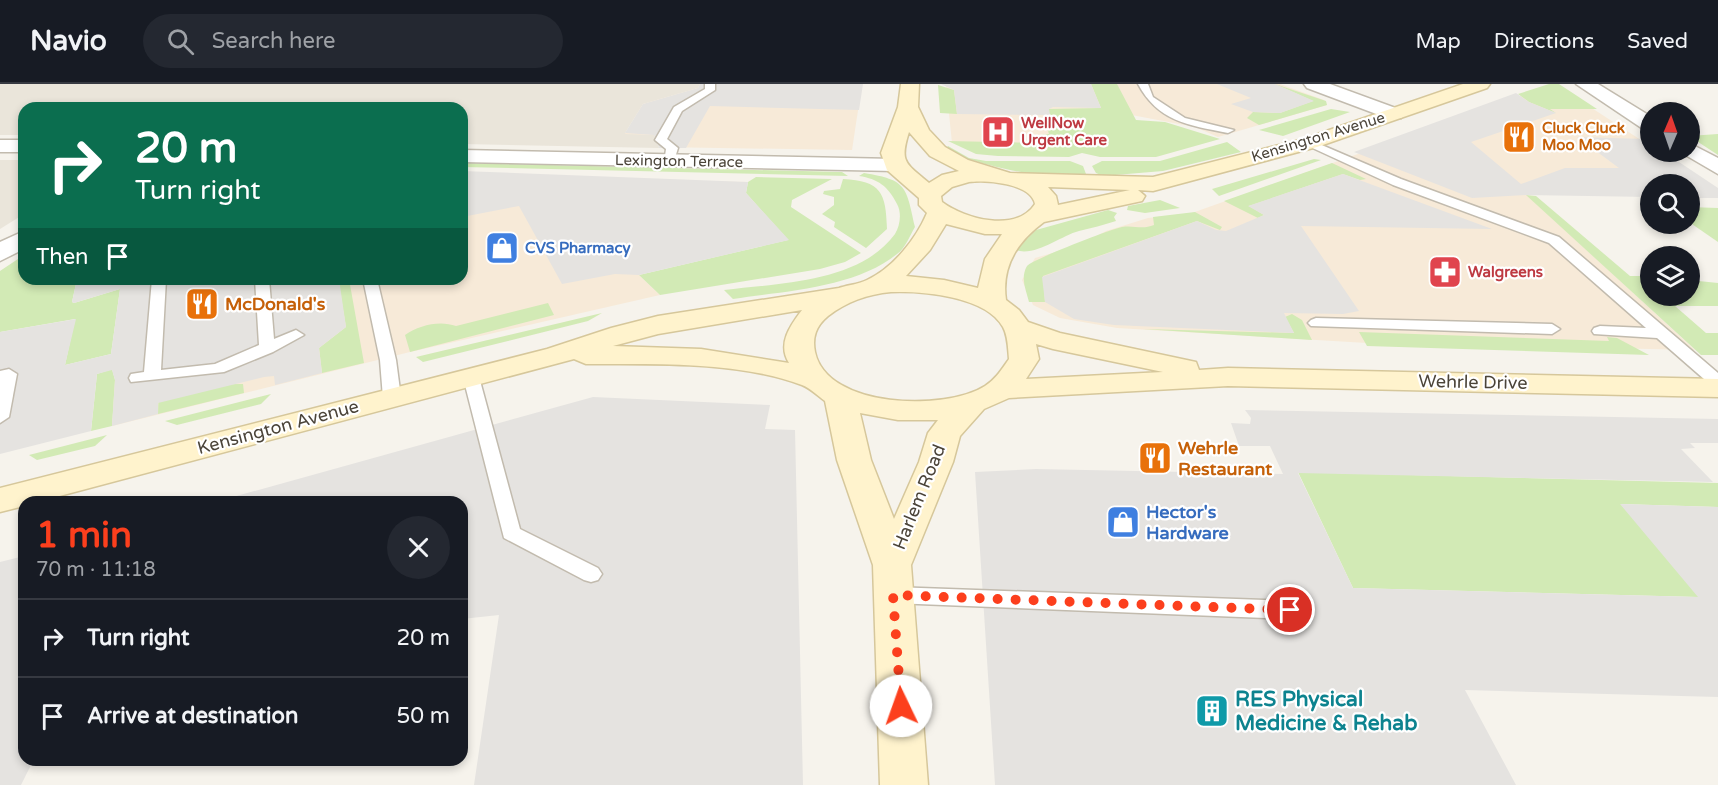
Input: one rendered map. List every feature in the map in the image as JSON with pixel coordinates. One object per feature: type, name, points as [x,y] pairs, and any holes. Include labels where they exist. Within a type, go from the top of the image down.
[{"type":"street","points":[[910,84],[908,107],[893,147],[895,165],[934,204]]},
{"type":"street","points":[[1313,84],[1394,114]]},
{"type":"street","name":"Kensington Avenue","points":[[1004,177],[1153,184],[1311,142],[1481,84]]},
{"type":"street","points":[[1585,84],[1640,119]]},
{"type":"street","points":[[908,107],[912,119],[929,146],[937,153],[971,169],[1028,184],[1039,191],[1045,200],[1045,208],[1032,219],[996,262],[989,282],[993,305]]},
{"type":"street","points":[[0,146],[18,146]]},
{"type":"street","name":"Lexington Terrace","points":[[468,156],[895,165]]},
{"type":"street","points":[[1700,156],[1718,167]]},
{"type":"street","points":[[876,286],[914,257],[934,228],[934,188],[944,182],[967,176],[1004,177]]},
{"type":"street","name":"Kensington Avenue","points":[[934,204],[970,225],[989,227],[1141,194],[1153,184]]},
{"type":"street","points":[[0,253],[18,242]]},
{"type":"street","points":[[917,284],[958,290],[993,305],[1018,328],[1024,359],[1002,389],[972,404],[939,410],[904,412],[870,406],[827,387],[801,360],[798,342],[804,324],[818,308],[840,296],[876,286],[917,284]]},
{"type":"street","name":"Kensington Avenue","points":[[0,500],[557,355],[658,325],[840,296]]},
{"type":"street","name":"Wehrle Drive","points":[[1018,328],[1085,348],[1228,377]]},
{"type":"street","name":"Kensington Avenue","points":[[557,355],[723,359],[771,366],[827,387]]},
{"type":"street","name":"Wehrle Drive","points":[[1002,389],[1098,386],[1228,377],[1718,388]]},
{"type":"street","name":"Harlem Road","points":[[827,387],[854,460],[893,580],[904,785]]},
{"type":"street","name":"Harlem Road","points":[[893,580],[936,462],[944,433],[972,404]]},
{"type":"lane","points":[[1143,84],[1151,98],[1182,121],[1228,130]]},
{"type":"lane","points":[[668,161],[672,148],[661,140],[678,109],[710,87]]},
{"type":"lane","points":[[1311,142],[1397,182],[1554,240],[1718,382]]},
{"type":"lane","points":[[158,285],[144,377],[218,369],[296,335]]},
{"type":"lane","points":[[262,285],[267,349]]},
{"type":"lane","points":[[371,285],[388,360],[392,398]]},
{"type":"lane","points":[[1317,323],[1552,329]]},
{"type":"lane","points":[[1600,331],[1663,333]]},
{"type":"lane","points":[[0,376],[9,374],[0,417]]},
{"type":"lane","points":[[471,377],[511,533],[591,574]]},
{"type":"lane","points":[[893,580],[1290,610]]},
{"type":"shaded area","points":[[0,84],[700,84],[698,88],[643,104],[625,133],[654,135],[659,148],[468,144],[468,102],[18,102],[18,135],[0,135]]},
{"type":"shaded area","points":[[700,84],[862,84],[852,150],[659,147],[654,135],[625,134],[643,104],[698,88]]},
{"type":"shaded area","points":[[700,84],[863,84],[859,110],[710,106],[686,148],[659,148],[654,135],[625,133],[643,104],[698,88]]},
{"type":"shaded area","points":[[941,84],[1091,84],[1101,108],[1053,107],[1049,109],[1050,115],[957,114],[954,90]]},
{"type":"shaded area","points":[[946,84],[1280,84],[1324,100],[1327,105],[1218,137],[1195,127],[1105,110],[1061,144],[952,143]]},
{"type":"shaded area","points":[[1217,84],[1275,84],[1314,101],[1280,113],[1253,112],[1231,104],[1251,98]]},
{"type":"shaded area","points":[[1555,84],[1640,139],[1640,162],[1662,162],[1677,174],[1640,174],[1640,185],[1527,195],[1640,299],[1640,306],[1647,306],[1695,350],[1367,343],[1117,328],[1060,318],[1033,305],[1022,280],[1035,258],[1077,246],[1106,231],[1148,218],[1192,213]]},
{"type":"shaded area","points":[[1516,93],[1529,102],[1556,113],[1471,142],[1521,184],[1565,168],[1619,168],[1577,137],[1640,139],[1640,162],[1679,162],[1697,174],[1640,174],[1640,197],[1526,195],[1472,198],[1354,152]]},
{"type":"shaded area","points":[[0,160],[18,160],[18,218],[0,229]]},
{"type":"shaded area","points":[[468,171],[748,182],[746,193],[789,240],[639,275],[615,274],[562,284],[519,206],[468,216]]},
{"type":"shaded area","points":[[1343,174],[1492,229],[1301,226],[1359,311],[1343,314],[1284,313],[1294,333],[1114,325],[1074,319],[1045,302],[1042,277],[1197,221],[1216,230],[1226,231],[1264,215],[1248,206]]},
{"type":"shaded area","points":[[1700,176],[1718,188],[1718,198],[1700,198]]},
{"type":"shaded area","points":[[468,178],[748,182],[639,275],[660,295],[410,352],[112,426],[120,289],[103,285],[468,285]]},
{"type":"shaded area","points":[[76,285],[340,285],[346,327],[319,348],[322,373],[275,385],[274,376],[264,377],[158,403],[158,414],[112,426],[115,380],[112,370],[97,374],[91,431],[0,454],[0,332],[76,319],[65,365],[111,354],[120,289],[72,302]]},
{"type":"shaded area","points":[[593,397],[770,405],[765,429],[795,430],[803,785],[474,785],[499,615],[468,618],[468,496],[237,496]]},
{"type":"shaded area","points":[[1245,410],[1718,419],[1718,443],[1690,443],[1695,448],[1681,449],[1713,482],[1298,473],[1353,588],[1698,597],[1620,504],[1718,507],[1718,697],[1465,690],[1516,785],[995,785],[975,472],[1036,469],[1283,474],[1270,446],[1239,446],[1231,423],[1250,424],[1251,418]]},
{"type":"shaded area","points":[[18,558],[18,766],[30,766],[21,785],[0,785],[0,562]]},
{"type":"green space","points":[[1091,84],[1117,84],[1136,120],[1165,122],[1220,139],[1156,157],[1100,157],[1082,153],[1069,157],[998,156],[976,154],[948,141],[1041,143],[1040,135],[1049,134],[1044,117],[1050,117],[1048,109],[1101,108]]},
{"type":"green space","points":[[1275,84],[1326,101],[1327,105],[1259,125],[1247,118],[1253,112],[1280,113],[1313,101]]},
{"type":"green space","points":[[1549,84],[1559,84],[1597,109],[1550,109],[1556,113],[1529,102],[1518,94]]},
{"type":"green space","points":[[938,85],[954,90],[957,114],[940,113]]},
{"type":"green space","points":[[1331,109],[1350,112],[1283,136],[1259,130]]},
{"type":"green space","points":[[1718,134],[1718,155],[1700,143],[1700,135]]},
{"type":"green space","points":[[1227,142],[1241,152],[1163,171],[1103,176],[1096,173],[1092,166],[1102,161],[1160,161]]},
{"type":"green space","points":[[948,146],[969,158],[986,161],[1070,161],[1083,166],[1086,174],[1057,177],[1016,171],[957,155],[945,150]]},
{"type":"green space","points":[[1314,159],[1321,160],[1219,196],[1212,189]]},
{"type":"green space","points":[[468,163],[842,172],[848,176],[468,167]]},
{"type":"green space","points":[[1332,163],[1366,179],[1360,180],[1343,174],[1249,206],[1264,215],[1258,218],[1224,201]]},
{"type":"green space","points":[[864,173],[897,182],[906,194],[915,227],[900,252],[861,274],[819,286],[733,299],[724,290],[817,278],[861,262],[880,250],[897,231],[900,211],[886,188],[877,181],[859,176]]},
{"type":"green space","points":[[756,177],[832,179],[792,200],[791,207],[861,253],[845,262],[820,269],[660,295],[639,275],[788,240],[746,193],[748,182]]},
{"type":"green space","points":[[843,179],[866,182],[879,191],[883,197],[887,229],[866,248],[834,227],[835,222],[822,214],[834,205],[834,197],[823,194],[824,191],[840,189]]},
{"type":"green space","points":[[1526,195],[1536,196],[1630,276],[1640,276],[1640,299]]},
{"type":"green space","points":[[1160,200],[1180,208],[1145,213],[1127,210],[1128,206]]},
{"type":"green space","points":[[1700,207],[1718,208],[1718,242],[1700,230]]},
{"type":"green space","points":[[1108,210],[1117,213],[1114,217],[1116,221],[1072,234],[1031,251],[1015,250],[1036,230]]},
{"type":"green space","points":[[1195,212],[1222,227],[1220,230],[1197,221],[1043,276],[1045,302],[1029,302],[1024,275],[1027,266],[1032,263],[1115,229],[1154,225],[1153,217]]},
{"type":"green space","points":[[18,259],[18,285],[76,285],[72,302],[74,303],[120,289],[111,354],[65,365],[75,319],[0,332],[0,271]]},
{"type":"green space","points":[[1700,281],[1718,283],[1718,306],[1700,306]]},
{"type":"green space","points":[[339,285],[350,285],[364,363],[322,373],[319,348],[346,327]]},
{"type":"green space","points":[[548,303],[554,315],[410,352],[405,335],[430,324],[443,323],[456,326]]},
{"type":"green space","points":[[1647,306],[1675,306],[1706,333],[1718,333],[1718,355],[1701,355]]},
{"type":"green space","points":[[602,313],[588,321],[423,362],[416,357]]},
{"type":"green space","points":[[1292,314],[1302,320],[1312,340],[1143,329],[1294,333],[1285,317]]},
{"type":"green space","points":[[1359,332],[1609,341],[1607,337],[1617,338],[1649,355],[1367,346]]},
{"type":"green space","points":[[112,369],[115,380],[112,426],[91,431],[97,374]]},
{"type":"green space","points":[[243,384],[244,393],[158,414],[159,385]]},
{"type":"green space","points":[[271,394],[261,404],[177,425],[165,421]]},
{"type":"green space","points":[[107,435],[95,446],[37,460],[29,455]]},
{"type":"green space","points":[[1298,472],[1718,483],[1718,507],[1621,504],[1699,597],[1353,588]]},
{"type":"place","name":"WellNow Urgent Care","points":[[998,132]]},
{"type":"place","name":"Cluck Cluck Moo Moo","points":[[1519,137]]},
{"type":"place","name":"CVS Pharmacy","points":[[502,248]]},
{"type":"place","name":"Walgreens","points":[[1445,272]]},
{"type":"place","name":"McDonald's","points":[[202,304]]},
{"type":"place","name":"Wehrle Restaurant","points":[[1155,458]]},
{"type":"place","name":"Hector's Hardware","points":[[1123,522]]},
{"type":"place","name":"RES Physical Medicine & Rehab","points":[[1212,711]]},
{"type":"route","points":[[901,706],[893,595],[1290,610]]}]
